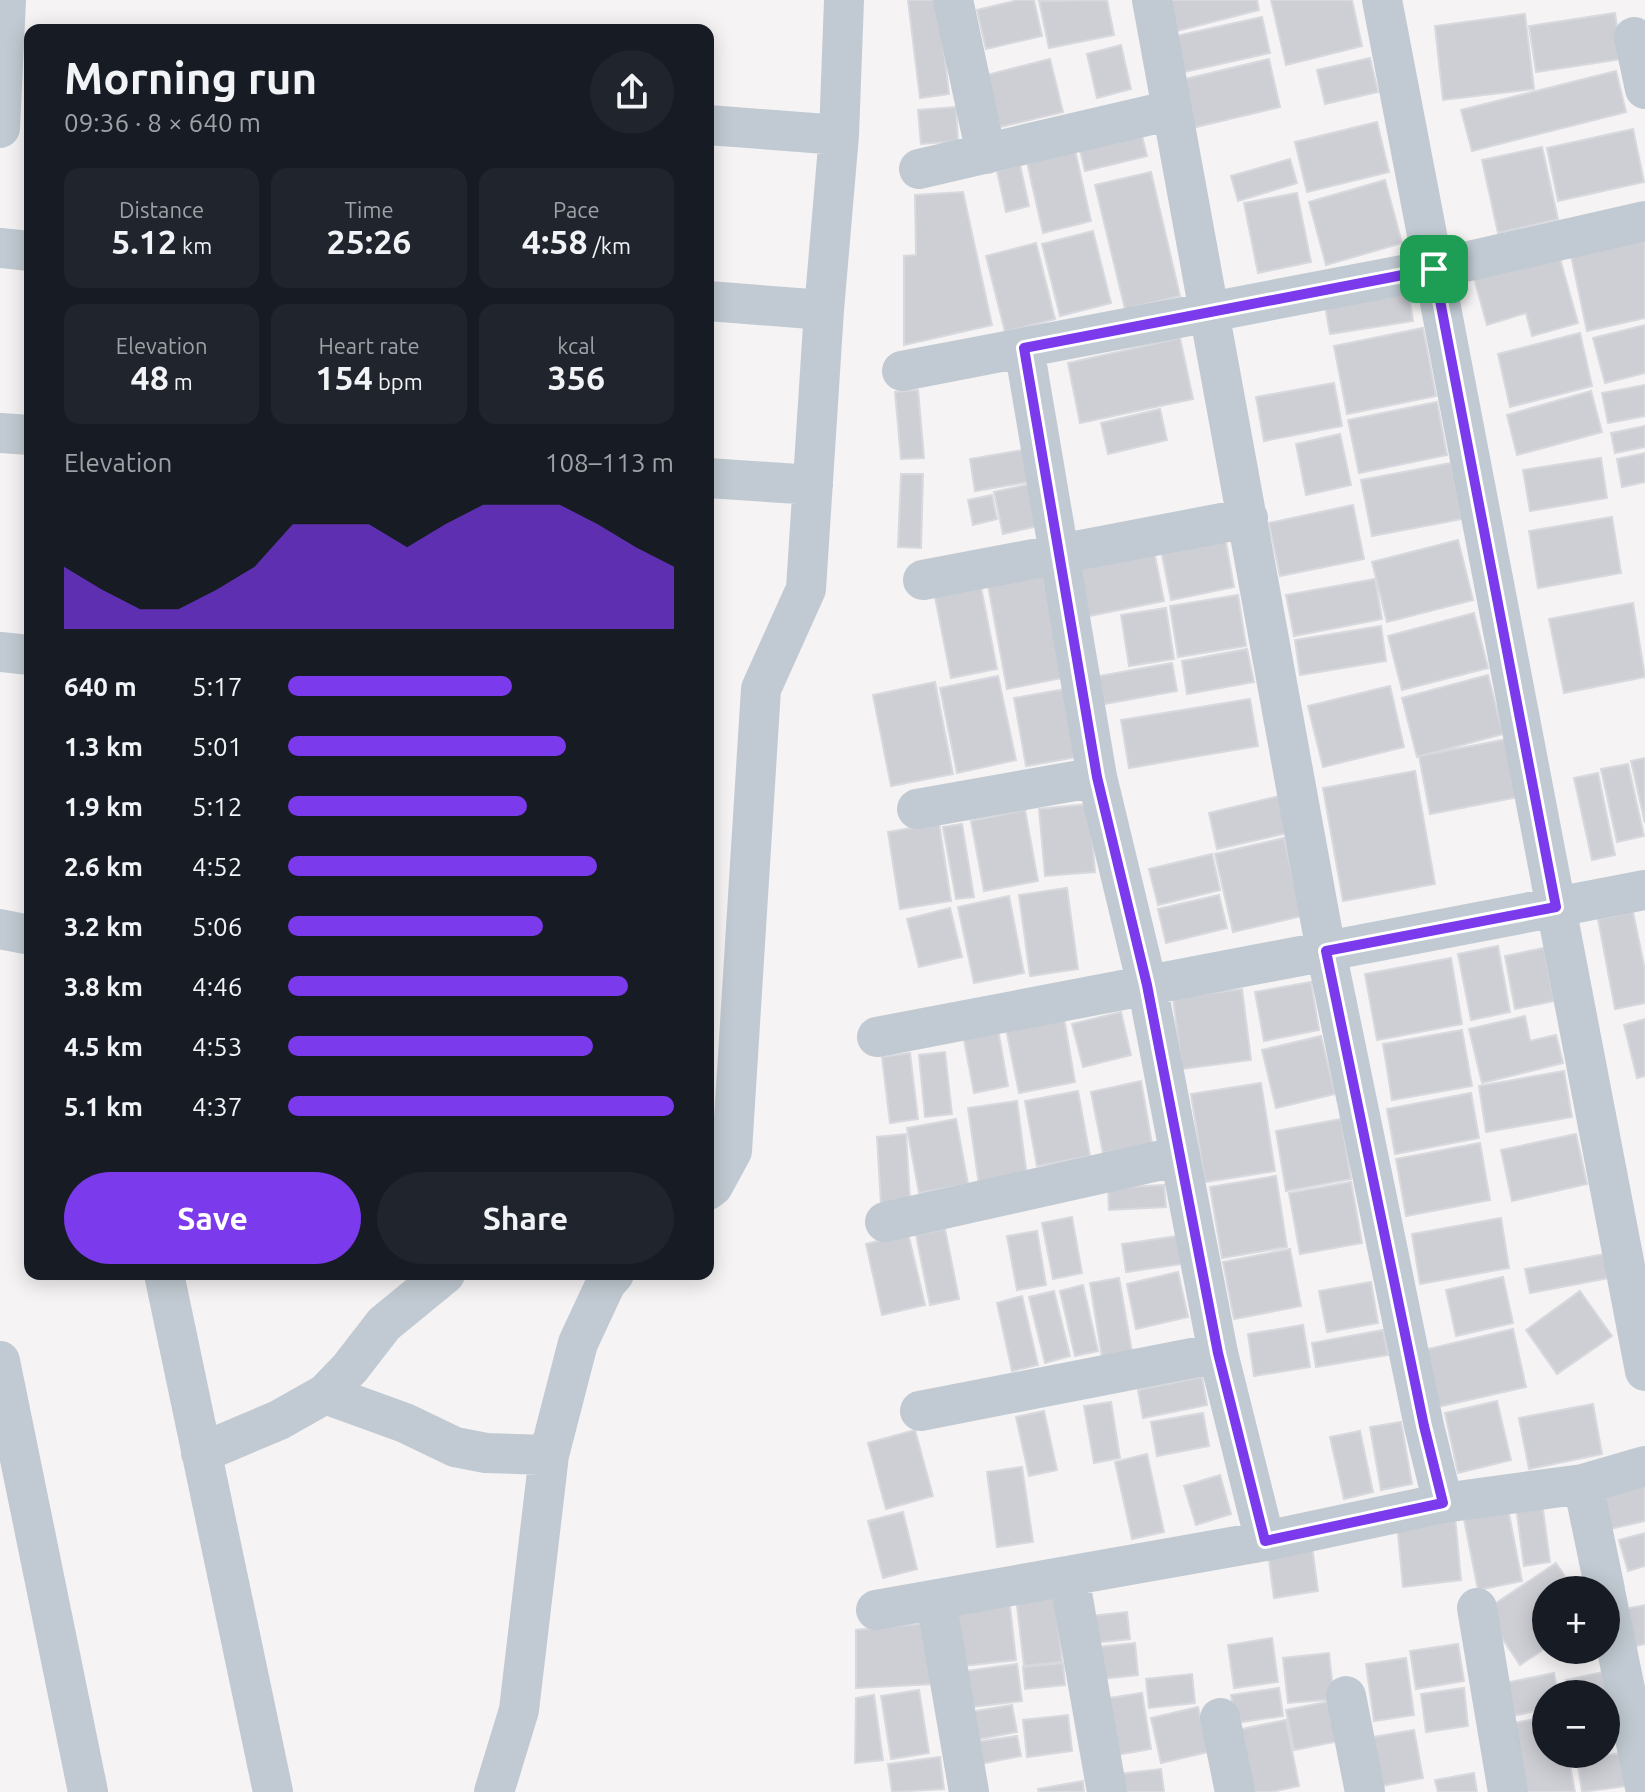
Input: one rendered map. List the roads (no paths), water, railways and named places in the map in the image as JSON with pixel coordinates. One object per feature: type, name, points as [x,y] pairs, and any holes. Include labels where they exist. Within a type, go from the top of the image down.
[{"type":"street","points":[[0,128],[11,71],[6,0]]},
{"type":"street","points":[[714,1184],[732,1151],[761,689],[806,589],[839,135],[844,0]]},
{"type":"street","points":[[953,0],[986,154]]},
{"type":"street","points":[[1152,0],[1326,951],[1424,1426],[1443,1503]]},
{"type":"street","points":[[1382,0],[1645,1371]]},
{"type":"street","points":[[1634,37],[1645,89]]},
{"type":"street","points":[[919,169],[1172,110]]},
{"type":"street","points":[[714,125],[839,135]]},
{"type":"street","points":[[902,371],[1434,269],[1645,221]]},
{"type":"street","points":[[0,248],[24,250]]},
{"type":"street","points":[[714,301],[824,310]]},
{"type":"street","points":[[1024,348],[1097,777],[1147,985],[1218,1353],[1265,1541]]},
{"type":"street","points":[[0,433],[24,435]]},
{"type":"street","points":[[714,478],[813,485]]},
{"type":"street","points":[[923,580],[1248,518]]},
{"type":"street","points":[[0,652],[24,654]]},
{"type":"street","points":[[917,809],[1097,777]]},
{"type":"street","points":[[877,1037],[1645,890]]},
{"type":"street","points":[[0,929],[24,934]]},
{"type":"street","points":[[885,1222],[1180,1156]]},
{"type":"street","points":[[165,1280],[273,1792]]},
{"type":"street","points":[[201,1453],[279,1420],[325,1394],[384,1324],[438,1280]]},
{"type":"street","points":[[494,1792],[519,1710],[549,1455],[578,1343],[609,1280]]},
{"type":"street","points":[[920,1411],[1218,1353]]},
{"type":"street","points":[[0,1361],[88,1792]]},
{"type":"street","points":[[325,1394],[405,1423],[455,1447],[486,1453],[549,1455]]},
{"type":"street","points":[[876,1610],[1265,1541],[1443,1503],[1583,1484],[1645,1466]]},
{"type":"street","points":[[1583,1484],[1602,1576]]},
{"type":"street","points":[[1069,1576],[1107,1792]]},
{"type":"street","points":[[936,1600],[969,1792]]},
{"type":"street","points":[[1477,1608],[1508,1792]]},
{"type":"street","points":[[1620,1664],[1645,1787]]},
{"type":"street","points":[[1346,1696],[1365,1792]]},
{"type":"street","points":[[1220,1718],[1235,1792]]}]
